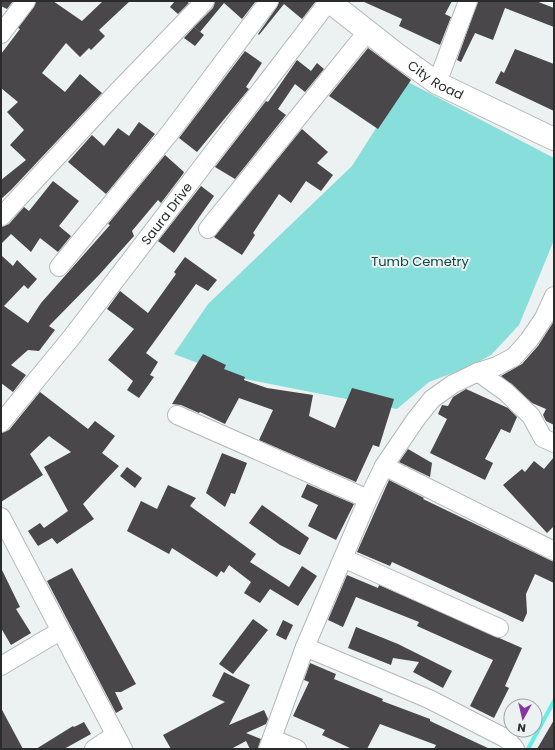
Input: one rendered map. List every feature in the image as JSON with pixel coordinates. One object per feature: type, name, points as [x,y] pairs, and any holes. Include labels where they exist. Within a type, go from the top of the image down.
[{"type":"main road","name":"City Road","points":[[329,1],[367,32],[437,83],[554,140]]},
{"type":"street","points":[[1,34],[26,1]]},
{"type":"street","points":[[1,217],[118,91],[205,1]]},
{"type":"street","points":[[59,267],[169,134],[269,1]]},
{"type":"street","name":"Saura Drive","points":[[1,423],[71,338],[329,1]]},
{"type":"street","points":[[437,83],[468,1]]},
{"type":"street","points":[[208,229],[367,32]]},
{"type":"street","points":[[297,749],[271,744],[305,647],[368,499],[384,466],[416,418],[432,399],[453,384],[478,372],[497,366],[514,357],[549,321],[554,296]]},
{"type":"street","points":[[478,372],[506,392],[531,416],[543,438],[554,444]]},
{"type":"street","points":[[177,415],[368,499]]},
{"type":"street","points":[[384,466],[554,552]]},
{"type":"street","points":[[3,527],[119,742],[94,749]]},
{"type":"street","points":[[343,558],[499,628]]},
{"type":"street","points":[[1,666],[60,631]]},
{"type":"street","points":[[305,647],[428,699],[511,744]]},
{"type":"green space","name":"Tumb Cemetry","points":[[406,81],[554,158],[554,240],[519,325],[491,355],[469,367],[429,382],[397,409],[235,377],[174,354],[208,304],[352,166]]},
{"type":"building","points":[[1,1],[13,1],[7,9],[1,6]]},
{"type":"building","points":[[36,1],[53,1],[82,21],[103,1],[130,1],[99,30],[105,36],[91,50],[89,48],[80,57],[66,43],[42,73],[65,92],[80,74],[102,93],[1,199],[1,180],[26,160],[10,145],[24,130],[7,112],[18,102],[1,88],[1,54],[20,29],[18,28],[34,7]]},
{"type":"building","points":[[175,1],[186,1],[189,3],[178,14],[170,7]]},
{"type":"building","points":[[215,1],[256,1],[242,19],[224,3],[200,32],[194,27],[213,8]]},
{"type":"building","points":[[279,1],[316,1],[302,19],[284,4],[259,35],[258,34],[277,7]]},
{"type":"building","points":[[362,1],[452,1],[445,14],[451,17],[440,45],[399,26],[402,19]]},
{"type":"building","points":[[478,1],[536,1],[554,8],[554,27],[505,8],[493,40],[475,33],[461,62],[457,60]]},
{"type":"building","points":[[194,27],[204,35],[195,46],[184,38]]},
{"type":"building","points":[[368,48],[411,80],[378,129],[329,96]]},
{"type":"building","points":[[515,49],[554,64],[554,111],[495,83],[501,71],[504,73]]},
{"type":"building","points":[[245,51],[262,63],[246,87],[249,89],[197,152],[179,138]]},
{"type":"building","points":[[297,60],[311,71],[317,63],[324,69],[305,92],[295,84],[278,109],[286,115],[235,179],[215,167],[266,101],[268,102]]},
{"type":"building","points":[[139,122],[155,134],[106,194],[68,162],[92,135],[104,146],[118,128],[129,136]]},
{"type":"building","points":[[302,129],[328,152],[317,163],[333,175],[321,191],[306,181],[291,203],[279,194],[253,233],[255,235],[242,255],[214,237]]},
{"type":"building","points":[[165,155],[184,172],[183,174],[161,203],[158,200],[132,231],[134,236],[99,275],[49,326],[55,330],[39,351],[28,350],[11,365],[26,375],[13,392],[1,383],[1,255],[13,266],[17,260],[37,279],[28,289],[24,285],[4,306],[28,323],[41,303],[110,225],[108,224]]},
{"type":"building","points":[[53,181],[79,201],[59,226],[71,236],[58,252],[40,238],[31,252],[11,234],[1,244],[1,227],[9,224],[24,207],[29,211]]},
{"type":"building","points":[[201,186],[214,196],[174,253],[158,241]]},
{"type":"building","points":[[185,257],[217,280],[208,291],[196,284],[146,353],[158,362],[150,375],[154,377],[139,398],[127,390],[133,381],[108,360],[134,329],[107,309],[120,291],[148,313],[176,274],[174,272]]},
{"type":"building","points":[[554,321],[554,425],[546,421],[543,415],[546,409],[532,403],[501,376],[522,364],[538,346]]},
{"type":"building","points":[[203,354],[226,365],[224,369],[245,377],[244,380],[267,388],[313,395],[309,416],[335,428],[352,388],[394,399],[379,447],[373,445],[356,482],[259,440],[273,410],[239,398],[225,424],[200,412],[199,413],[181,405],[172,404]]},
{"type":"building","points":[[466,389],[508,408],[517,417],[510,433],[501,429],[485,459],[493,463],[485,480],[430,453],[447,419],[438,414],[442,405],[448,406],[453,397]]},
{"type":"building","points":[[40,392],[88,429],[95,421],[115,436],[102,453],[119,466],[83,504],[94,519],[57,544],[52,538],[38,546],[28,531],[40,523],[44,528],[68,511],[44,467],[71,452],[49,436],[30,454],[43,475],[1,502],[1,433],[9,430]]},
{"type":"building","points":[[408,449],[432,463],[430,477],[399,462]]},
{"type":"building","points":[[222,453],[247,463],[235,494],[231,493],[225,507],[206,493]]},
{"type":"building","points":[[554,457],[554,526],[547,533],[503,485],[522,469],[525,472],[534,461],[544,469]]},
{"type":"building","points":[[127,467],[142,478],[135,488],[120,476]]},
{"type":"building","points":[[389,480],[424,498],[423,499],[554,562],[554,583],[535,574],[526,594],[527,613],[523,622],[392,562],[390,566],[357,552]]},
{"type":"building","points":[[307,484],[354,504],[336,540],[308,526],[318,505],[301,497]]},
{"type":"building","points":[[168,485],[196,498],[190,506],[256,554],[250,562],[289,587],[302,566],[317,576],[298,606],[270,589],[260,603],[244,593],[251,582],[229,565],[224,573],[221,571],[217,577],[172,548],[169,554],[127,531],[141,501],[157,509]]},
{"type":"building","points":[[262,505],[309,538],[300,555],[280,545],[249,523]]},
{"type":"building","points":[[1,568],[20,607],[16,609],[31,633],[11,645],[1,628]]},
{"type":"building","points":[[72,568],[136,684],[121,692],[115,692],[123,709],[116,713],[47,581]]},
{"type":"building","points":[[347,575],[378,588],[379,585],[522,648],[505,686],[509,688],[494,718],[470,706],[493,660],[417,626],[419,622],[356,597],[343,627],[328,620]]},
{"type":"building","points":[[253,619],[268,630],[233,674],[219,664]]},
{"type":"building","points":[[283,620],[293,625],[286,640],[276,635]]},
{"type":"building","points":[[356,627],[398,644],[452,671],[443,688],[413,672],[419,662],[393,658],[391,665],[348,648]]},
{"type":"building","points":[[310,663],[336,674],[334,679],[383,699],[382,701],[430,719],[430,721],[490,749],[434,749],[436,745],[380,724],[367,749],[352,749],[322,735],[325,730],[293,716],[309,682],[304,680]]},
{"type":"building","points":[[224,672],[250,685],[229,725],[264,710],[268,719],[266,724],[246,733],[261,739],[258,749],[250,749],[246,741],[231,749],[171,749],[163,735],[225,702],[212,696]]},
{"type":"building","points":[[1,708],[23,749],[1,749]]},
{"type":"building","points":[[554,720],[554,749],[537,749]]},
{"type":"building","points":[[84,722],[91,734],[64,749],[36,749],[73,726],[74,727]]},
{"type":"waterway","points":[[528,749],[554,701]]}]
